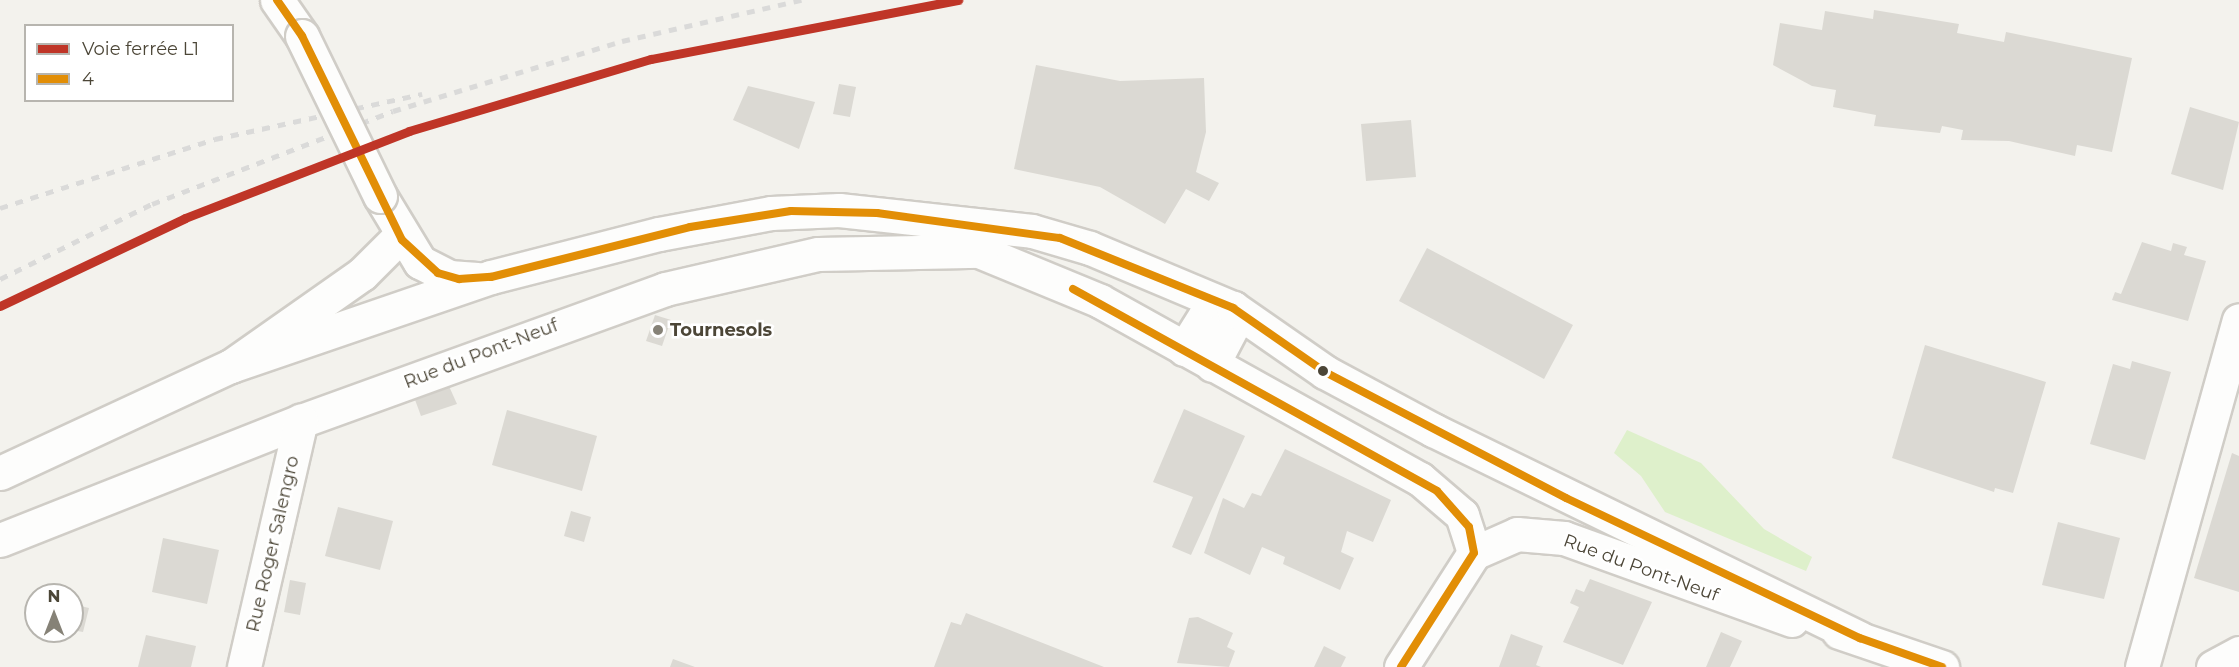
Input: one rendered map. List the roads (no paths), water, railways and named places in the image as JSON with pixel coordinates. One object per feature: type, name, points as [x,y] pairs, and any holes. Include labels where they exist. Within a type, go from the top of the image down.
[{"type":"street","points":[[278,0],[302,36],[400,236],[420,262],[438,273],[470,280],[491,277]]},
{"type":"street","name":"Rue du Pont-Neuf","points":[[491,277],[669,232],[771,213],[888,215],[1060,238],[1233,308],[1325,372],[1433,430],[1860,638]]},
{"type":"street","name":"Rue du Pont-Neuf","points":[[888,215],[1100,301],[1437,490],[1469,527],[1474,553],[1517,534],[1564,538],[1765,613],[1860,638],[1942,667]]},
{"type":"street","points":[[231,366],[362,274],[400,236]]},
{"type":"street","name":"Rue du Pont-Neuf","points":[[0,540],[301,422],[598,310],[727,273],[818,254],[981,251]]},
{"type":"street","points":[[0,473],[231,366],[491,277]]},
{"type":"street","points":[[1184,349],[1205,316],[1233,308],[1233,325],[1212,365]]},
{"type":"street","points":[[2142,667],[2239,320]]},
{"type":"street","name":"Rue Roger Salengro","points":[[244,667],[301,422]]},
{"type":"street","points":[[1401,667],[1474,553]]},
{"type":"street","points":[[2213,667],[2239,653]]},
{"type":"railway","points":[[0,279],[152,204],[393,111],[622,41],[801,0]]},
{"type":"railway","points":[[0,208],[215,139],[422,94]]},
{"type":"rail line","name":"L1","points":[[0,306],[185,218],[409,131],[651,59],[958,0]]},
{"type":"place","name":"Tournesols","points":[[658,330]]}]
